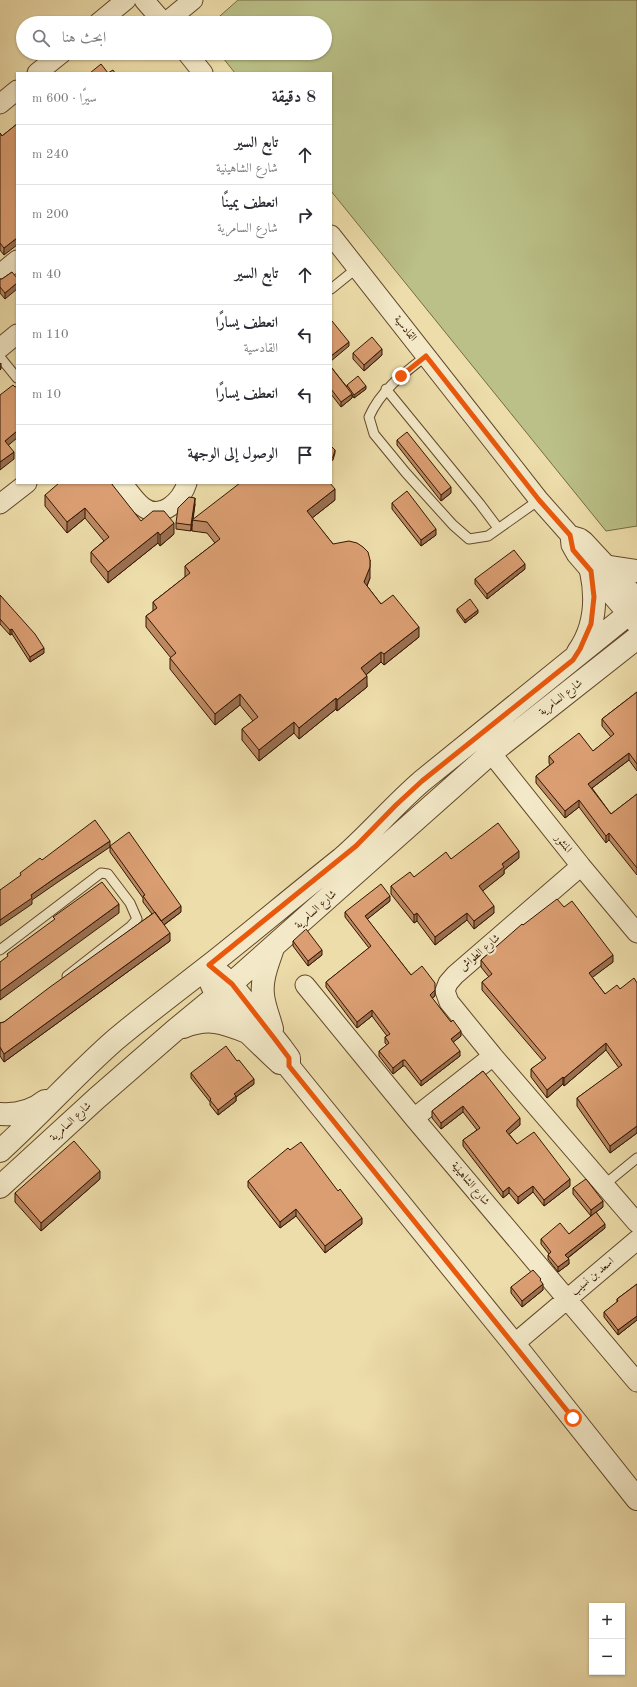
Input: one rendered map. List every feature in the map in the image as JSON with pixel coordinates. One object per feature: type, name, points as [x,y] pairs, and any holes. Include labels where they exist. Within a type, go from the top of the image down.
[{"type":"street","points":[[107,16],[126,0]]},
{"type":"street","points":[[144,0],[158,16]]},
{"type":"street","points":[[173,16],[193,0]]},
{"type":"street","points":[[38,72],[53,60]]},
{"type":"street","points":[[193,60],[202,72]]},
{"type":"street","points":[[0,104],[16,91]]},
{"type":"street","name":"القادسية","points":[[333,240],[357,268],[539,500],[570,535],[584,541],[600,569],[635,611]]},
{"type":"street","points":[[0,274],[16,261]]},
{"type":"street","points":[[0,348],[16,335]]},
{"type":"street","points":[[0,504],[26,484]]},
{"type":"street","points":[[123,484],[141,506],[148,510],[158,512],[170,507],[185,490],[187,484]]},
{"type":"street","points":[[573,660],[580,649],[591,624],[594,597],[600,569],[637,571]]},
{"type":"street","name":"شارع السامرية","points":[[1,1147],[29,1125],[78,1073],[159,1003],[209,965],[356,846],[422,781],[635,611]]},
{"type":"street","name":"شارع السامرية","points":[[7,1177],[174,1031],[225,990],[492,753],[637,638]]},
{"type":"street","name":"المنثور","points":[[492,753],[581,866],[637,933]]},
{"type":"street","name":"شارع الطواش","points":[[581,866],[455,974],[448,983],[445,991],[449,1002],[493,1056],[637,1223]]},
{"type":"street","points":[[273,948],[263,985],[265,1003],[274,1038]]},
{"type":"street","points":[[209,965],[211,982],[225,990],[274,1038],[289,1058],[289,1066]]},
{"type":"street","name":"شارع الشاهينية","points":[[305,985],[414,1118],[637,1382]]},
{"type":"street","points":[[225,990],[247,1032],[281,1064],[289,1066],[514,1344],[637,1499]]},
{"type":"street","points":[[174,1031],[194,1023],[208,1021],[222,1023],[247,1032]]},
{"type":"street","points":[[414,1118],[493,1056]]},
{"type":"street","points":[[0,1114],[23,1113],[39,1106],[78,1073]]},
{"type":"street","points":[[1,1147],[7,1177]]},
{"type":"street","name":"اسعد بن نسيب","points":[[514,1344],[637,1240]]},
{"type":"lane","points":[[332,287],[357,268]]},
{"type":"lane","points":[[426,356],[386,389],[374,404],[368,417],[374,434],[406,473],[453,525],[469,539],[488,536],[539,500]]},
{"type":"lane","points":[[0,357],[16,377]]},
{"type":"lane","points":[[386,389],[498,528]]},
{"type":"lane","points":[[0,950],[101,873],[108,874],[130,903],[136,919],[132,926],[61,980]]},
{"type":"lane","points":[[604,1185],[637,1158]]},
{"type":"green space","points":[[238,0],[637,0],[637,526],[606,531],[332,192],[332,72],[234,72],[225,60],[332,60],[332,16],[220,16]]},
{"type":"building","points":[[101,64],[107,72],[91,72]]},
{"type":"building","points":[[16,125],[16,239],[4,248],[0,243],[0,133],[2,136]]},
{"type":"building","points":[[12,272],[16,277],[16,284],[5,293],[0,287],[0,279]]},
{"type":"building","points":[[332,321],[349,342],[332,355]]},
{"type":"building","points":[[372,337],[382,349],[364,365],[353,353]]},
{"type":"building","points":[[332,368],[352,394],[341,402],[332,390]]},
{"type":"building","points":[[358,376],[366,386],[354,395],[347,385]]},
{"type":"building","points":[[13,385],[16,386],[16,432],[5,441],[14,452],[0,462],[0,395]]},
{"type":"building","points":[[407,432],[451,487],[441,495],[397,440]]},
{"type":"building","points":[[332,447],[335,450],[332,458]]},
{"type":"building","points":[[58,484],[112,484],[141,521],[153,511],[164,511],[174,523],[160,535],[158,532],[108,572],[91,552],[109,537],[85,508],[67,522],[45,495]]},
{"type":"building","points":[[239,484],[331,484],[335,489],[307,511],[333,544],[349,541],[357,543],[368,552],[370,567],[364,582],[381,604],[393,595],[419,627],[384,654],[381,652],[361,668],[367,676],[337,700],[336,698],[299,728],[294,722],[259,750],[242,729],[258,717],[240,694],[215,714],[170,658],[176,653],[146,616],[157,608],[153,602],[190,573],[185,566],[220,539],[207,522],[192,520]]},
{"type":"building","points":[[407,491],[436,529],[421,540],[392,503]]},
{"type":"building","points":[[189,497],[195,498],[191,525],[176,523],[178,508]]},
{"type":"building","points":[[514,550],[525,564],[487,594],[475,579]]},
{"type":"building","points":[[0,595],[35,634],[44,648],[30,657],[12,629],[10,630],[0,619]]},
{"type":"building","points":[[470,599],[478,610],[465,620],[457,609]]},
{"type":"building","points":[[637,692],[637,764],[629,753],[588,784],[611,814],[637,794],[637,868],[609,833],[606,836],[579,800],[565,811],[536,776],[554,762],[549,756],[579,733],[593,751],[614,734],[602,719]]},
{"type":"building","points":[[95,820],[110,841],[31,895],[32,898],[0,920],[0,890],[21,875],[20,873],[40,858],[42,860]]},
{"type":"building","points":[[498,823],[519,851],[502,864],[504,867],[479,886],[494,906],[474,921],[467,913],[435,937],[417,913],[414,915],[391,886],[410,872],[414,877],[446,852],[451,859]]},
{"type":"building","points":[[129,832],[181,906],[161,921],[143,896],[145,895],[110,846]]},
{"type":"building","points":[[102,882],[119,904],[0,991],[0,962],[8,956],[7,954],[55,919],[53,917]]},
{"type":"building","points":[[381,884],[390,896],[365,916],[411,975],[422,966],[435,983],[435,990],[430,995],[451,1022],[453,1020],[461,1031],[451,1039],[460,1051],[421,1081],[405,1060],[393,1068],[379,1051],[389,1043],[385,1037],[390,1034],[372,1010],[357,1022],[326,982],[371,946],[345,912]]},
{"type":"building","points":[[557,899],[564,907],[572,901],[613,955],[589,973],[605,994],[617,985],[620,989],[634,978],[637,983],[637,1126],[610,1146],[577,1098],[622,1065],[606,1043],[564,1078],[563,1077],[547,1090],[531,1069],[546,1058],[482,982],[492,974],[481,960],[522,924],[523,925]]},
{"type":"building","points":[[155,912],[170,933],[4,1054],[0,1047],[0,1023],[4,1022],[50,987]]},
{"type":"building","points":[[306,929],[322,950],[308,961],[293,941]]},
{"type":"building","points":[[226,1046],[237,1061],[239,1060],[254,1079],[234,1094],[236,1096],[218,1110],[191,1073]]},
{"type":"building","points":[[483,1071],[520,1118],[506,1131],[517,1144],[534,1132],[570,1179],[544,1200],[533,1186],[518,1197],[509,1187],[503,1192],[463,1140],[480,1128],[463,1106],[441,1123],[432,1111]]},
{"type":"building","points":[[74,1141],[100,1171],[41,1223],[15,1193]]},
{"type":"building","points":[[301,1142],[338,1191],[340,1189],[362,1218],[325,1246],[296,1209],[280,1222],[248,1181],[288,1148],[290,1150]]},
{"type":"building","points":[[586,1179],[603,1201],[591,1210],[573,1188]]},
{"type":"building","points":[[596,1212],[605,1224],[565,1255],[569,1259],[558,1267],[548,1255],[551,1252],[541,1239],[560,1223],[569,1234]]},
{"type":"building","points":[[533,1270],[541,1279],[540,1280],[543,1284],[522,1301],[511,1287]]},
{"type":"building","points":[[637,1284],[637,1316],[618,1330],[604,1312],[618,1301],[617,1299]]},
{"type":"route","points":[[401,376],[426,356],[539,500],[570,535],[573,550],[591,571],[594,611],[591,624],[580,649],[573,660],[408,792],[356,846],[209,965],[232,984],[289,1058],[289,1066],[573,1418]]}]
